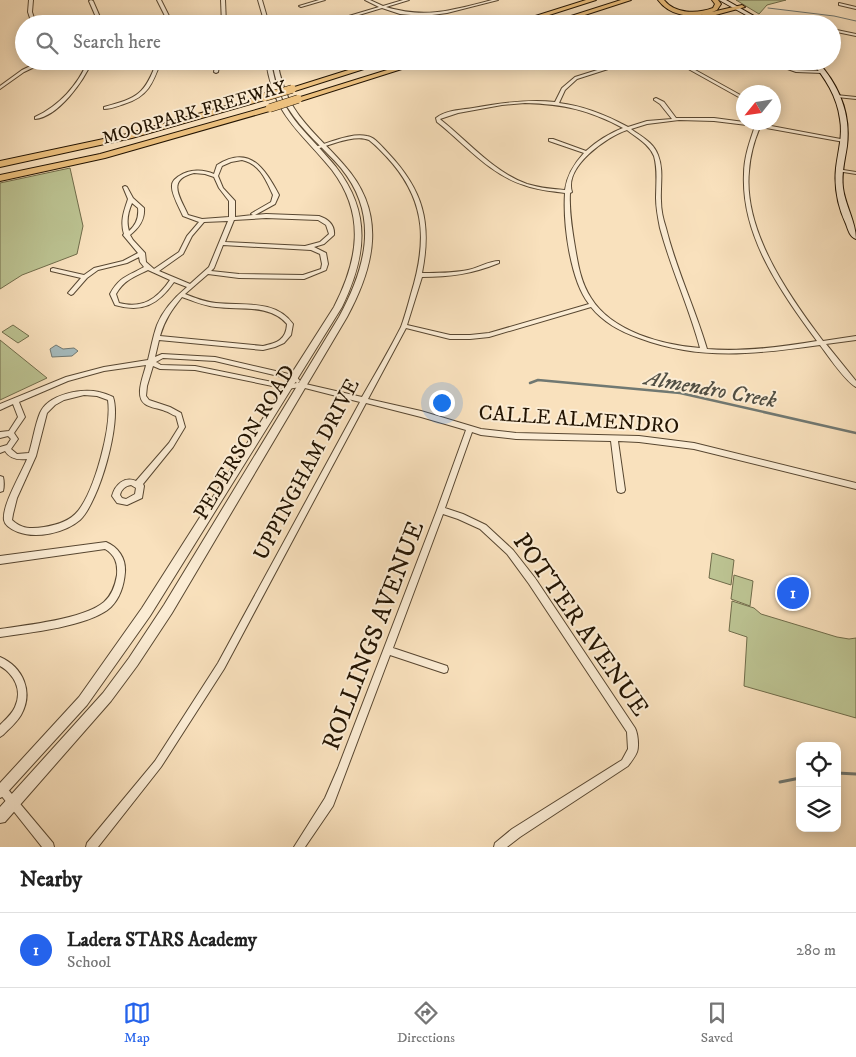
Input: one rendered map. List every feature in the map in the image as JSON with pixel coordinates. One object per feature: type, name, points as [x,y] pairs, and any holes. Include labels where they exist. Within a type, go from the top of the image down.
[{"type":"highway","points":[[528,15],[572,0]]},
{"type":"highway","points":[[543,15],[593,0]]},
{"type":"highway","points":[[579,15],[628,0]]},
{"type":"highway","points":[[660,0],[665,6],[672,9],[699,13],[716,9],[718,4],[715,0]]},
{"type":"highway","points":[[729,0],[739,7]]},
{"type":"highway","points":[[708,15],[739,7]]},
{"type":"highway","name":"MOORPARK FREEWAY","points":[[0,164],[129,136],[356,70]]},
{"type":"highway","name":"MOORPARK FREEWAY","points":[[0,178],[102,156],[394,70]]},
{"type":"main road","points":[[722,0],[755,15]]},
{"type":"main road","points":[[739,7],[752,15]]},
{"type":"main road","points":[[822,72],[837,96],[843,118],[844,141],[839,170],[841,194],[856,237]]},
{"type":"street","points":[[31,0],[31,15]]},
{"type":"street","points":[[159,0],[166,15]]},
{"type":"street","points":[[223,0],[224,15]]},
{"type":"street","points":[[254,0],[258,15]]},
{"type":"street","points":[[260,0],[264,15]]},
{"type":"street","points":[[301,6],[323,0]]},
{"type":"street","points":[[368,0],[380,8],[407,15]]},
{"type":"street","points":[[356,15],[406,0]]},
{"type":"street","points":[[425,15],[439,14],[496,0]]},
{"type":"street","points":[[91,1],[97,15]]},
{"type":"street","points":[[840,4],[856,8]]},
{"type":"street","points":[[841,32],[856,35]]},
{"type":"street","points":[[0,88],[25,70]]},
{"type":"street","points":[[37,118],[46,114],[78,84],[87,70]]},
{"type":"street","points":[[106,108],[131,101],[148,90],[156,70]]},
{"type":"street","name":"PEDERSON ROAD","points":[[0,817],[14,804],[107,697],[133,662],[168,609],[358,290],[370,248],[368,217],[358,188],[346,169],[293,122],[278,100],[270,70]]},
{"type":"street","name":"PEDERSON ROAD","points":[[2,791],[82,701],[146,612],[347,291],[359,249],[360,228],[353,198],[342,178],[291,108],[279,82],[276,70]]},
{"type":"street","points":[[558,102],[563,89],[576,78],[602,70]]},
{"type":"street","points":[[692,70],[736,95]]},
{"type":"street","points":[[793,70],[822,72]]},
{"type":"street","points":[[837,96],[856,98]]},
{"type":"street","points":[[656,99],[662,103],[675,120]]},
{"type":"street","points":[[569,192],[544,189],[510,178],[439,121],[438,118],[452,113],[506,103],[558,102],[591,110],[628,129],[648,143],[658,160],[658,197],[668,251],[696,321],[704,350]]},
{"type":"street","points":[[736,122],[675,120],[651,123],[628,129],[605,139],[587,153],[569,181],[570,229],[579,283],[592,305],[618,326],[633,334],[673,347],[704,350],[765,350],[856,338]]},
{"type":"street","points":[[781,129],[844,141]]},
{"type":"street","points":[[756,130],[746,168],[746,194],[760,247],[774,273],[821,343],[856,385]]},
{"type":"street","name":"UPPINGHAM DRIVE","points":[[91,847],[158,764],[221,666],[404,326],[421,275],[424,249],[422,222],[416,200],[403,173],[367,137],[353,137],[320,147]]},
{"type":"street","points":[[551,140],[587,153]]},
{"type":"street","points":[[138,484],[171,445],[182,427],[179,415],[168,409],[150,404],[144,396],[144,386],[160,325],[181,295],[208,272],[232,218],[232,202],[221,188],[216,176],[218,166],[237,159],[253,161],[260,166],[276,195],[273,203],[265,209],[248,216]]},
{"type":"street","points":[[839,170],[856,173]]},
{"type":"street","points":[[216,176],[197,171],[183,175],[174,182],[174,188],[186,216],[202,221],[248,216],[319,218],[326,221],[331,227],[332,234],[322,243],[307,247],[222,244]]},
{"type":"street","points":[[125,187],[131,199],[141,208],[142,216],[138,227],[126,235]]},
{"type":"street","points":[[131,199],[124,218],[126,235],[142,254],[143,262],[155,271],[191,286]]},
{"type":"street","points":[[155,271],[181,253],[190,236],[202,221]]},
{"type":"street","points":[[208,272],[239,276],[304,277],[323,270],[326,264],[323,253],[307,247]]},
{"type":"street","points":[[71,293],[84,277],[96,268],[125,262],[142,254]]},
{"type":"street","points":[[421,275],[460,275],[497,262]]},
{"type":"street","points":[[148,267],[118,285],[113,294],[117,304],[130,308],[151,303],[165,292],[173,280]]},
{"type":"street","points":[[53,270],[84,277]]},
{"type":"street","points":[[156,338],[263,348],[280,344],[290,334],[288,320],[272,311],[254,307],[212,305],[181,295]]},
{"type":"street","points":[[404,326],[450,337],[489,335],[592,305]]},
{"type":"street","points":[[0,407],[66,379],[104,369],[151,362],[162,356],[215,359],[293,377],[301,385]]},
{"type":"street","points":[[151,362],[160,366],[195,368],[287,387],[301,385]]},
{"type":"street","name":"CALLE ALMENDRO","points":[[301,385],[435,418],[469,430],[511,436],[614,438],[694,446],[856,486]]},
{"type":"street","points":[[84,393],[98,394],[111,399],[114,409],[104,460],[82,512],[73,521],[59,528],[22,531],[14,528],[8,521],[8,510],[32,456],[44,412],[53,402],[68,395],[84,393]]},
{"type":"street","points":[[11,434],[22,417],[15,400]]},
{"type":"street","name":"ROLLINGS AVENUE","points":[[299,847],[329,802],[441,510],[469,430]]},
{"type":"street","points":[[0,435],[11,434]]},
{"type":"street","points":[[11,434],[15,439],[12,445],[4,449],[14,456],[32,456]]},
{"type":"street","points":[[614,438],[621,490]]},
{"type":"street","points":[[0,479],[0,489]]},
{"type":"street","name":"POTTER AVENUE","points":[[441,510],[460,516],[483,527],[510,552],[632,731],[633,750],[625,763],[516,832],[499,847]]},
{"type":"street","points":[[0,560],[106,546],[114,550],[120,557],[122,567],[120,586],[106,607],[97,613],[83,618],[0,633]]},
{"type":"street","points":[[387,650],[444,669]]},
{"type":"street","points":[[0,661],[8,665],[20,679],[22,690],[20,707],[0,732]]},
{"type":"street","points":[[2,791],[48,847]]},
{"type":"green space","points":[[736,0],[786,0],[767,5],[759,14]]},
{"type":"green space","points":[[70,168],[83,226],[77,254],[22,275],[0,289],[0,183]]},
{"type":"green space","points":[[13,325],[29,336],[18,343],[2,332]]},
{"type":"green space","points":[[0,340],[47,378],[0,400]]},
{"type":"green space","points":[[712,553],[734,560],[731,585],[709,578]]},
{"type":"green space","points":[[734,575],[753,581],[750,606],[731,599]]},
{"type":"green space","points":[[732,601],[754,608],[761,614],[837,637],[856,638],[856,718],[744,686],[747,637],[729,631]]},
{"type":"shaded area","points":[[56,345],[63,349],[74,348],[78,351],[72,356],[52,357],[50,349]]},
{"type":"waterway","points":[[768,8],[826,15]]},
{"type":"waterway","points":[[841,18],[856,21]]},
{"type":"waterway","name":"Almendro Creek","points":[[530,383],[538,380],[680,393],[856,433]]},
{"type":"waterway","points":[[841,773],[856,774]]},
{"type":"waterway","points":[[780,782],[796,779]]},
{"type":"place","name":"Ladera STARS Academy","points":[[793,593]]}]
